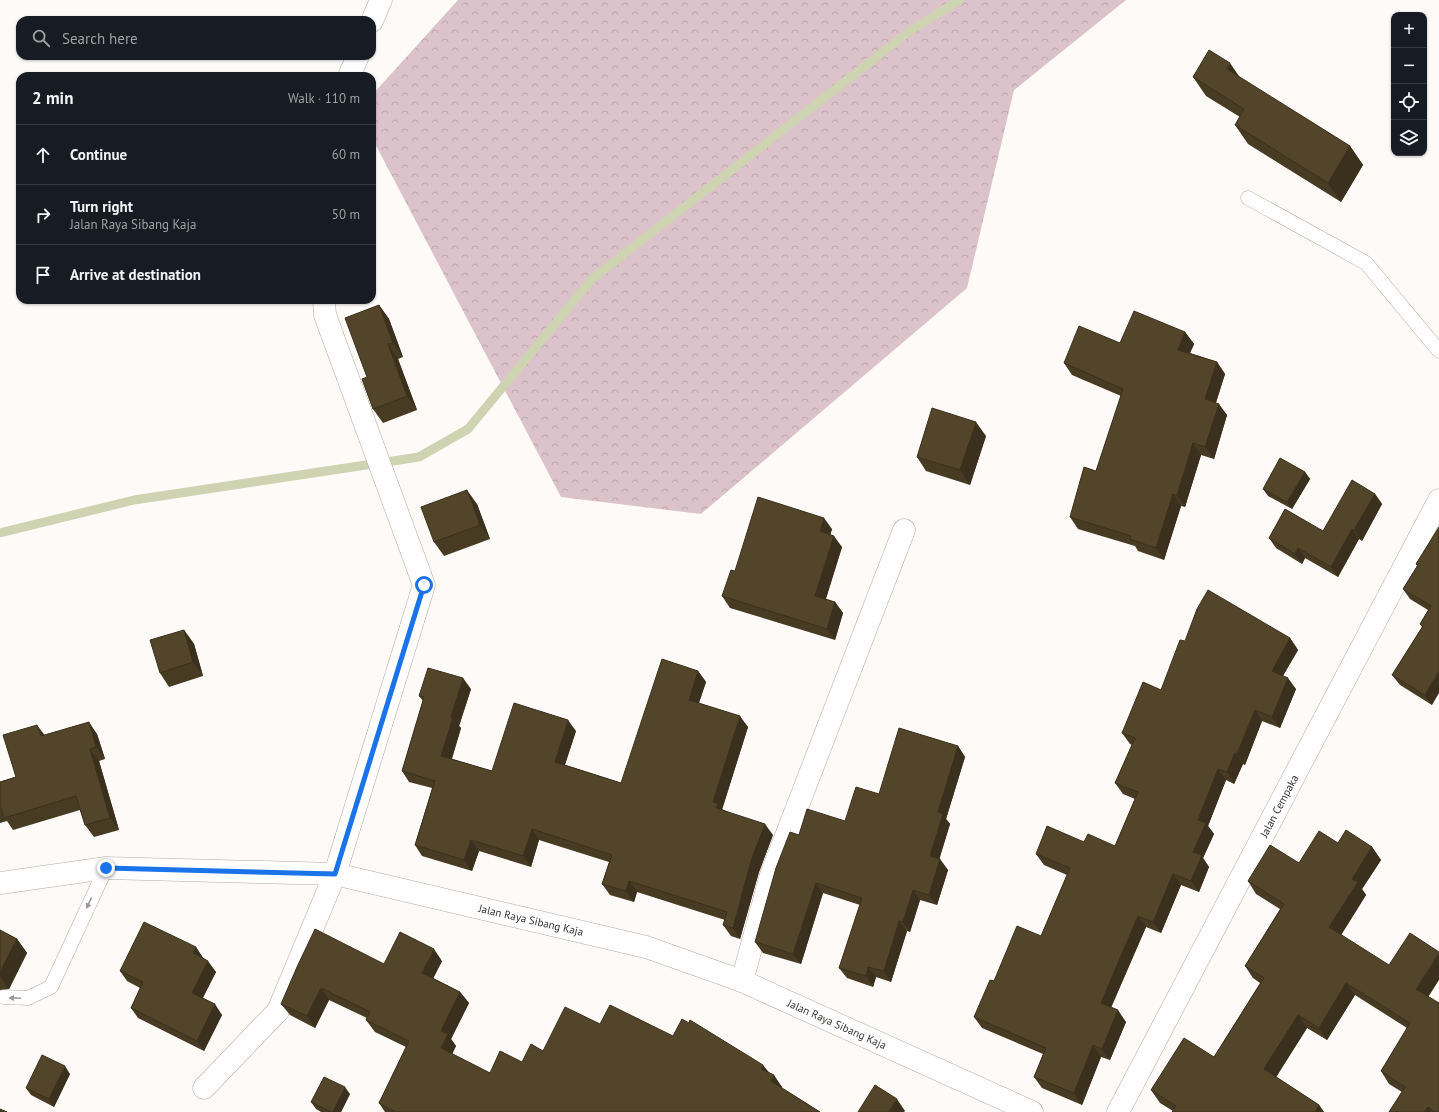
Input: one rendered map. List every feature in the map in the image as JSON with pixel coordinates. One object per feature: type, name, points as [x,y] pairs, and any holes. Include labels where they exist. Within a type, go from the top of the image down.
[{"type":"street","points":[[374,16],[381,0]]},
{"type":"street","points":[[351,72],[356,60]]},
{"type":"street","points":[[204,1088],[278,1011],[335,874],[424,585],[325,315],[324,304]]},
{"type":"street","name":"Jalan Cempaka","points":[[1118,1112],[1439,500]]},
{"type":"street","points":[[742,981],[772,875],[904,530]]},
{"type":"street","name":"Jalan Raya Sibang Kaja","points":[[0,883],[106,868],[335,874],[646,947],[742,981],[1032,1112]]},
{"type":"lane","points":[[1248,198],[1366,263],[1439,351]]},
{"type":"lane","points":[[4,997],[28,998],[51,987],[106,868]]},
{"type":"green space","points":[[458,0],[1126,0],[1014,90],[967,288],[701,514],[561,497],[376,146],[376,91]]},
{"type":"building","points":[[1209,50],[1230,63],[1227,69],[1350,146],[1328,183],[1235,125],[1244,109],[1193,77]]},
{"type":"building","points":[[379,305],[393,343],[388,344],[407,396],[373,409],[362,379],[367,377],[345,318]]},
{"type":"building","points":[[1134,311],[1185,332],[1178,350],[1217,362],[1205,399],[1219,404],[1205,447],[1193,443],[1177,495],[1173,494],[1156,548],[1130,539],[1131,536],[1070,517],[1084,467],[1096,471],[1123,389],[1064,363],[1079,326],[1120,343]]},
{"type":"building","points":[[932,408],[976,422],[960,470],[917,457]]},
{"type":"building","points":[[1280,458],[1305,472],[1287,502],[1263,489]]},
{"type":"building","points":[[1352,480],[1375,494],[1354,530],[1352,529],[1331,567],[1298,548],[1295,554],[1269,538],[1285,509],[1323,531]]},
{"type":"building","points":[[467,490],[480,525],[434,542],[421,507]]},
{"type":"building","points":[[758,497],[824,518],[820,531],[834,536],[815,596],[835,602],[827,629],[722,596],[731,570],[735,571]]},
{"type":"building","points":[[1439,527],[1439,671],[1425,695],[1392,675],[1423,626],[1420,624],[1431,606],[1403,589],[1418,565],[1416,564]]},
{"type":"building","points":[[1208,590],[1290,638],[1272,671],[1288,678],[1272,717],[1255,710],[1237,754],[1235,753],[1227,772],[1218,769],[1198,820],[1206,823],[1193,852],[1202,855],[1191,881],[1173,874],[1153,922],[1138,916],[1101,1003],[1118,1010],[1102,1049],[1093,1045],[1074,1093],[1034,1077],[1046,1048],[974,1017],[990,980],[994,981],[1017,926],[1041,936],[1070,868],[1036,854],[1047,826],[1084,842],[1088,834],[1115,846],[1138,792],[1115,783],[1135,738],[1122,733],[1143,682],[1161,690],[1180,640],[1185,641],[1197,609]]},
{"type":"building","points":[[184,630],[193,662],[160,673],[150,640]]},
{"type":"building","points":[[662,659],[698,671],[689,700],[740,716],[713,802],[718,804],[716,808],[765,824],[751,861],[733,928],[723,925],[727,912],[629,881],[626,891],[602,884],[612,855],[532,829],[523,856],[471,840],[464,860],[415,845],[435,781],[402,771],[424,697],[419,696],[428,668],[463,678],[441,756],[492,771],[514,703],[568,720],[555,762],[621,783]]},
{"type":"building","points":[[89,722],[96,747],[90,749],[110,818],[85,825],[76,796],[4,818],[1,808],[0,809],[0,782],[16,777],[3,735],[37,725],[41,736]]},
{"type":"building","points":[[899,728],[958,746],[938,812],[943,814],[930,856],[940,859],[929,895],[913,890],[903,922],[899,921],[884,971],[868,967],[866,976],[839,968],[862,898],[816,883],[793,954],[755,942],[776,868],[790,832],[799,835],[807,809],[845,821],[856,787],[879,794]]},
{"type":"building","points":[[1346,830],[1372,847],[1352,879],[1358,882],[1329,927],[1389,965],[1410,933],[1439,952],[1416,989],[1439,1003],[1439,1112],[1435,1112],[1428,1107],[1424,1112],[1389,1112],[1405,1087],[1381,1071],[1410,1023],[1346,983],[1319,1028],[1298,1015],[1264,1069],[1319,1105],[1315,1112],[1172,1112],[1176,1106],[1151,1090],[1184,1038],[1214,1057],[1264,978],[1245,966],[1284,904],[1248,881],[1270,845],[1299,863],[1319,831],[1338,843]]},
{"type":"building","points":[[144,922],[196,947],[193,953],[208,961],[192,993],[215,1004],[197,1041],[131,1008],[143,982],[120,971]]},
{"type":"building","points":[[315,929],[384,964],[400,932],[434,949],[422,973],[460,992],[441,1031],[448,1034],[441,1048],[490,1073],[500,1051],[522,1062],[531,1044],[543,1051],[565,1007],[600,1024],[610,1005],[673,1036],[682,1019],[689,1023],[690,1020],[763,1065],[761,1069],[774,1075],[771,1081],[820,1112],[396,1112],[379,1103],[409,1041],[366,1020],[370,1012],[321,988],[307,1016],[281,1004]]},
{"type":"building","points":[[0,930],[17,939],[0,972]]},
{"type":"building","points":[[42,1055],[65,1066],[49,1099],[26,1088]]},
{"type":"building","points":[[324,1077],[345,1087],[333,1112],[311,1102]]},
{"type":"building","points":[[875,1085],[897,1099],[888,1112],[858,1112]]},
{"type":"building","points":[[0,1109],[7,1112],[0,1112]]},
{"type":"waterway","points":[[0,533],[134,500],[419,457],[468,429],[592,279],[911,30],[960,0]]},
{"type":"route","points":[[106,868],[335,874],[424,585]]}]
